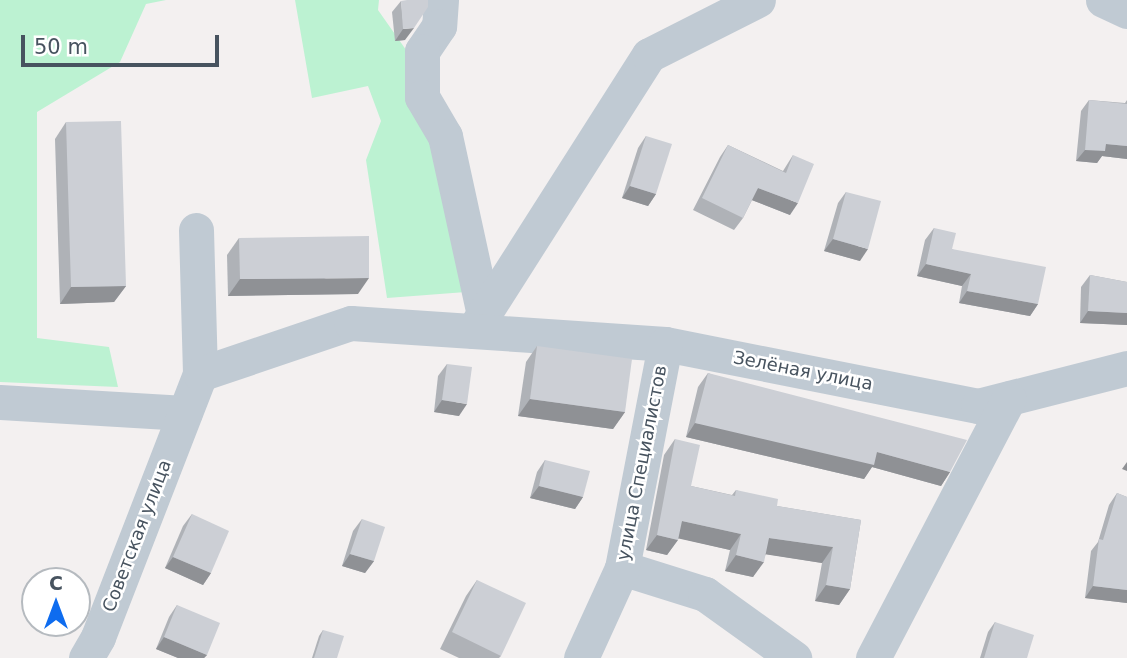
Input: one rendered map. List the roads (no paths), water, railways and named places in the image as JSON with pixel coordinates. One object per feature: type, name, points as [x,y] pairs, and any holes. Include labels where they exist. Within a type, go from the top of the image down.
[{"type":"street","points":[[441,0],[439,26],[422,51],[422,97],[445,136],[478,323]]},
{"type":"street","points":[[478,323],[649,55],[758,0]]},
{"type":"street","points":[[1103,0],[1127,10]]},
{"type":"street","points":[[0,402],[185,413],[200,374],[196,230]]},
{"type":"street","name":"Зелёная улица","points":[[200,374],[351,323],[478,323],[665,344],[978,406],[1127,368]]},
{"type":"street","name":"улица Специалистов","points":[[581,658],[622,568],[665,344]]},
{"type":"street","points":[[873,658],[1009,398]]},
{"type":"street","name":"Советская улица","points":[[86,658],[98,637],[185,413]]},
{"type":"street","points":[[622,568],[705,594],[794,658]]}]
